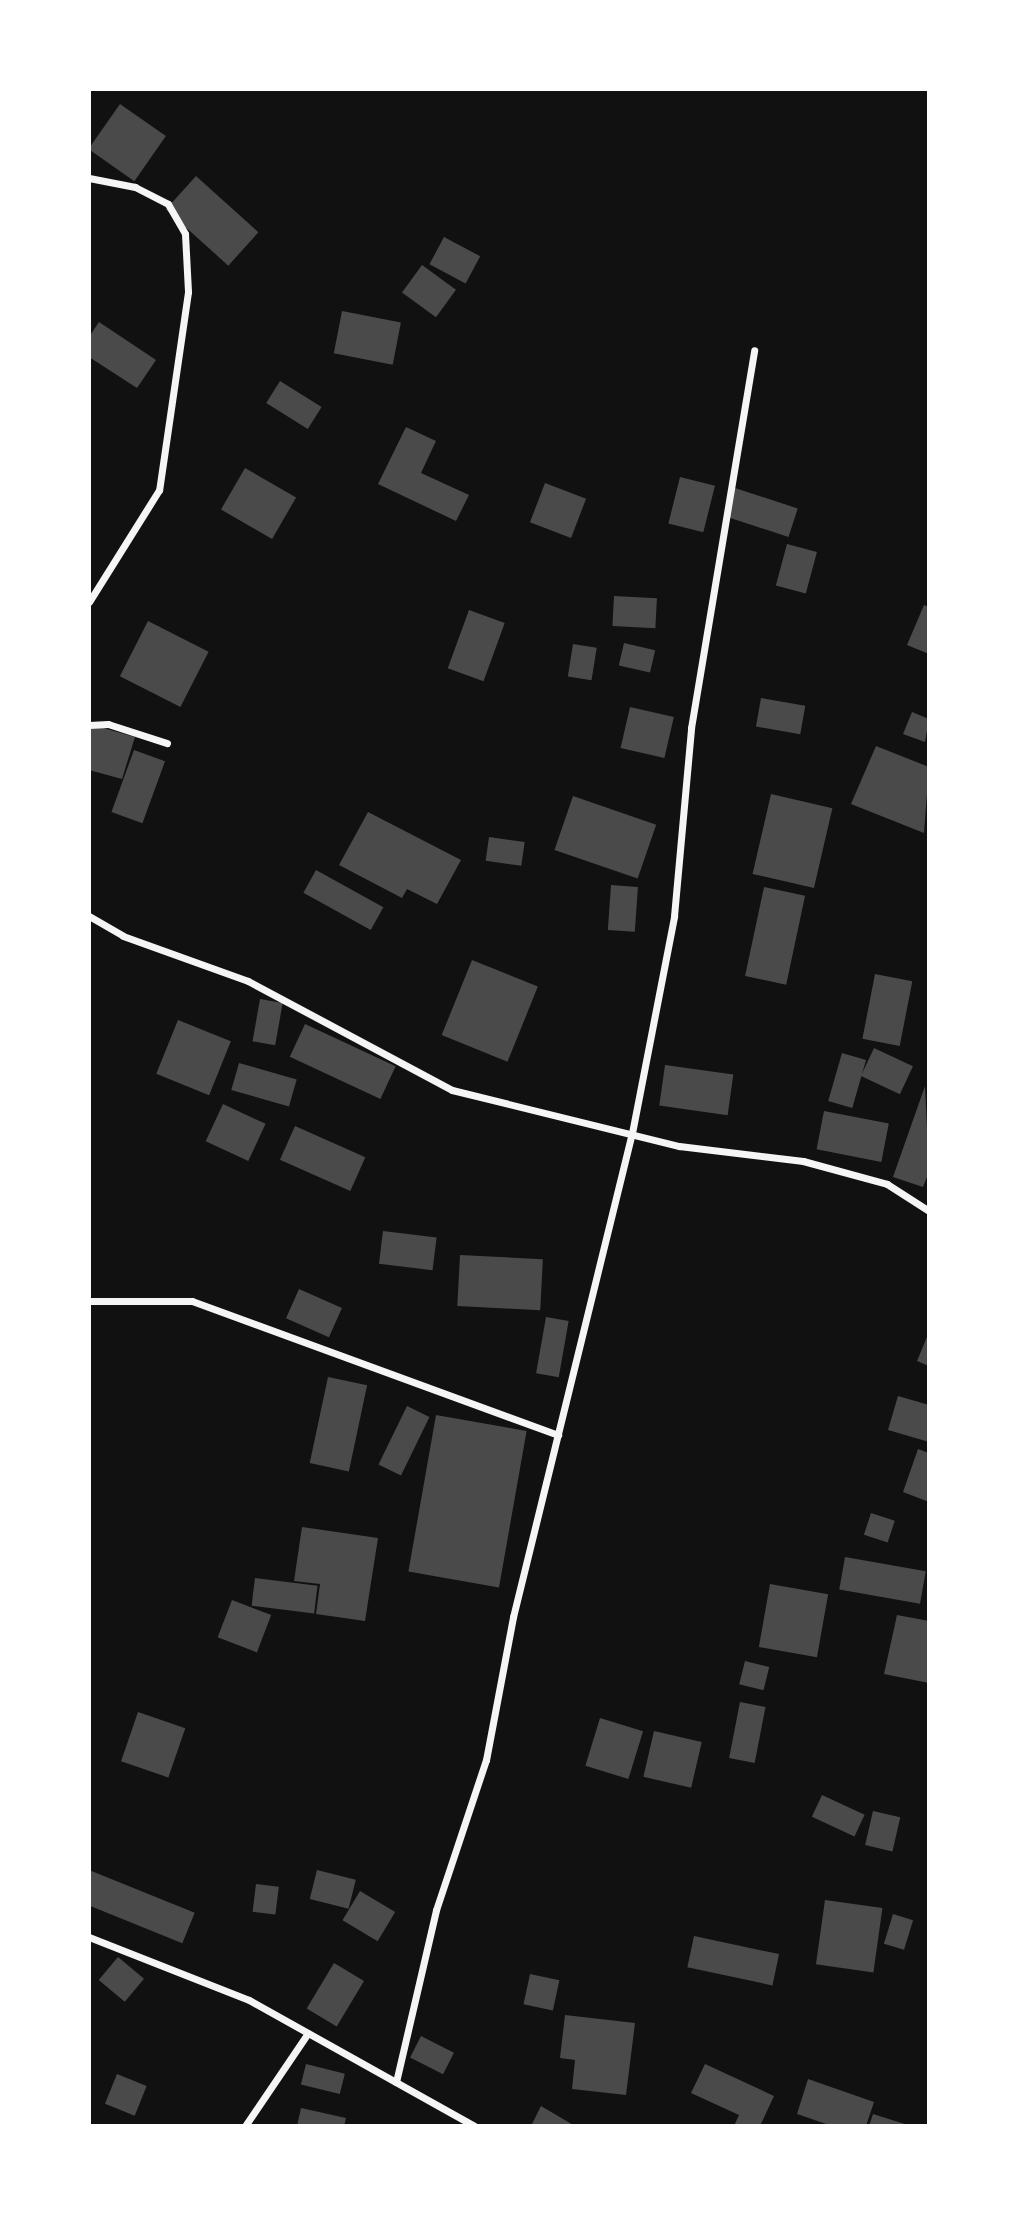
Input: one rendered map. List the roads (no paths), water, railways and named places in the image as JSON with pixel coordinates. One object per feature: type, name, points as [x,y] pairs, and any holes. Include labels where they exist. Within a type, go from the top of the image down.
[{"type":"street","points":[[89,178],[135,187],[167,204],[185,234],[188,292],[159,490],[89,602]]},
{"type":"street","points":[[396,2082],[436,1910],[486,1760],[558,1435],[632,1133],[674,916],[691,728],[754,350]]},
{"type":"street","points":[[89,725],[108,724],[167,743]]},
{"type":"street","points":[[89,916],[123,936],[248,981],[452,1090],[679,1146],[803,1161],[887,1184],[929,1211]]},
{"type":"street","points":[[89,1301],[192,1301],[558,1435]]},
{"type":"street","points":[[89,1937],[249,2000],[474,2126]]},
{"type":"street","points":[[245,2126],[308,2033]]}]
